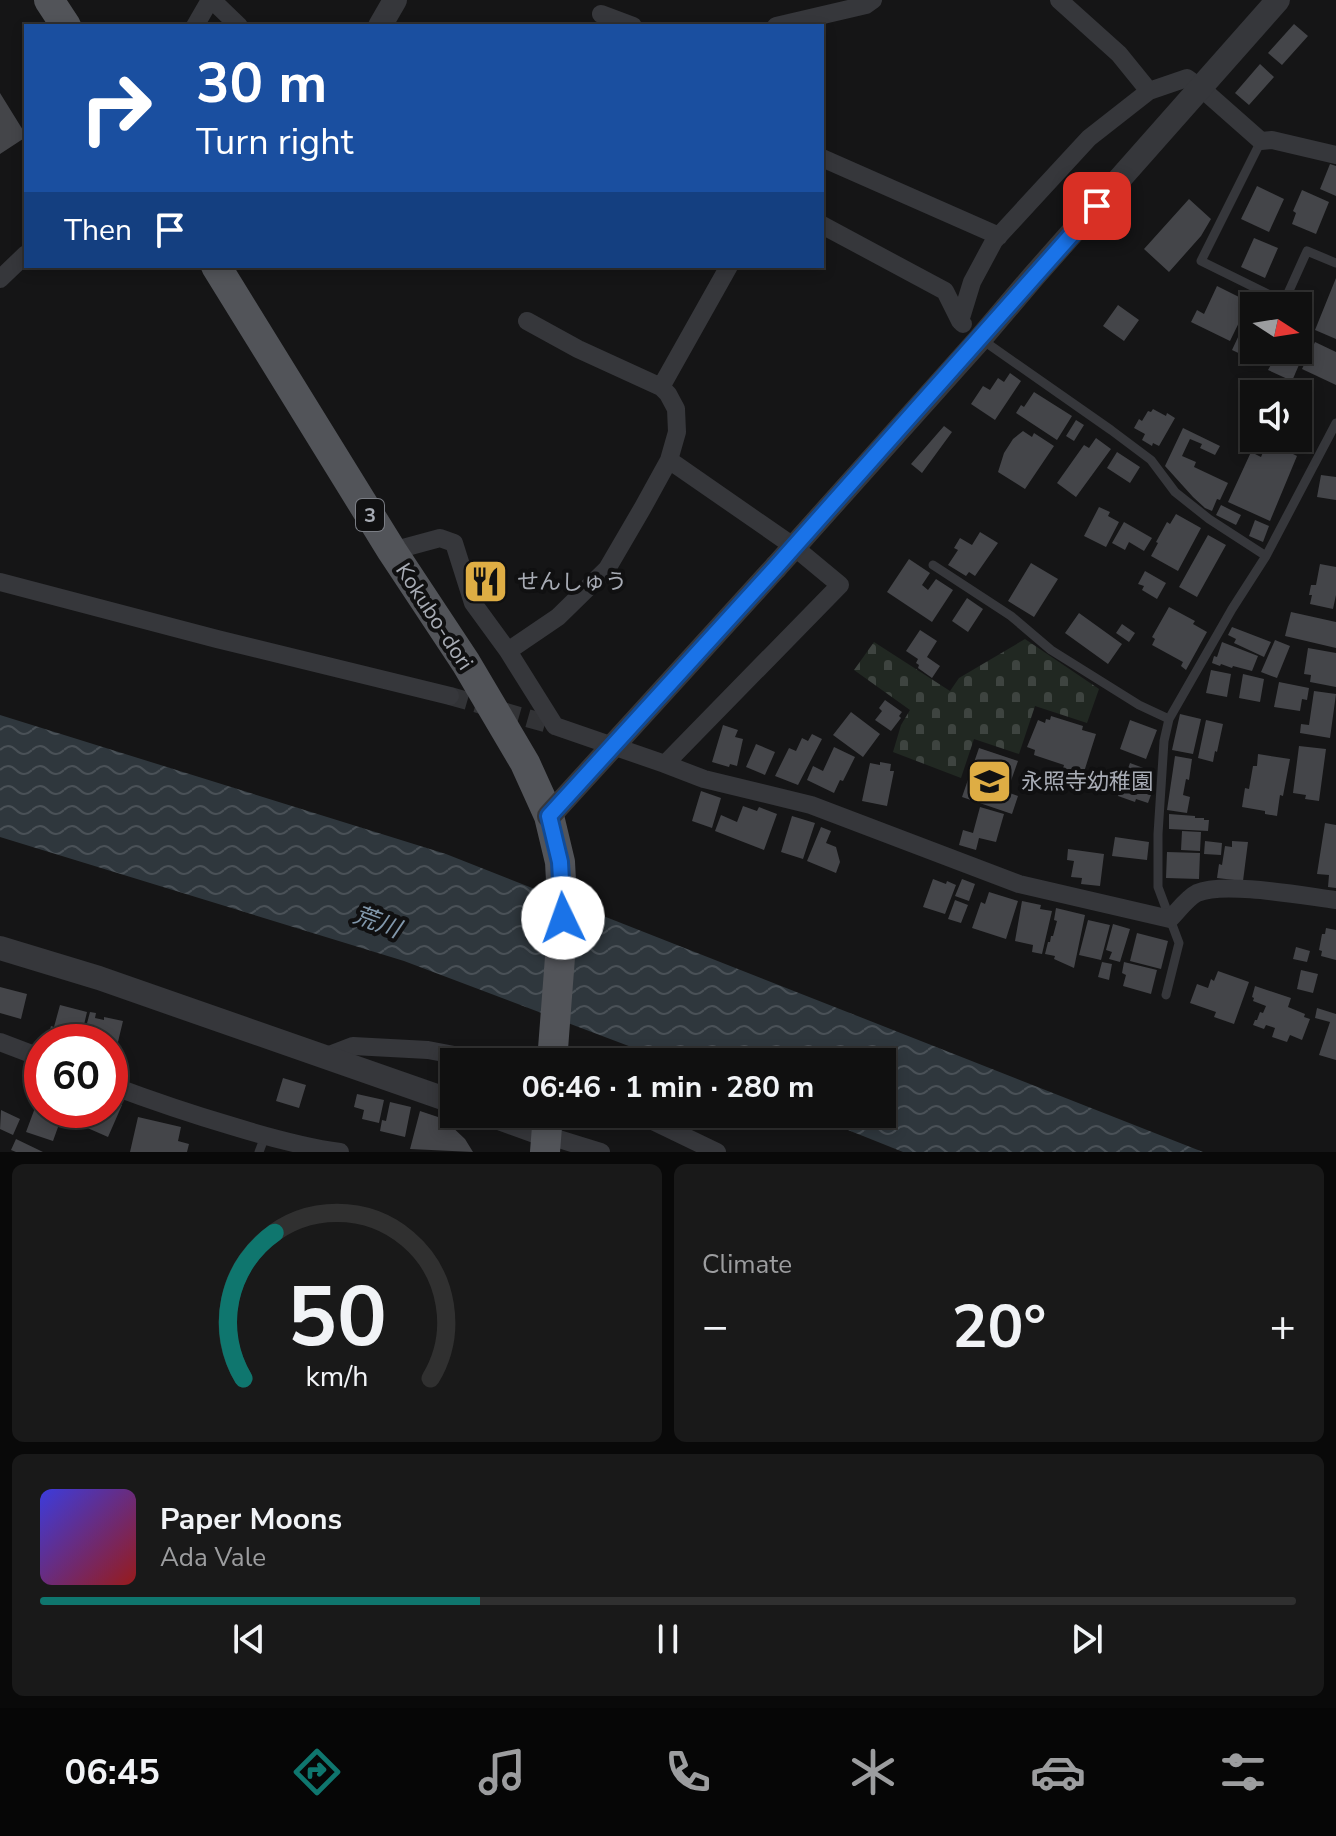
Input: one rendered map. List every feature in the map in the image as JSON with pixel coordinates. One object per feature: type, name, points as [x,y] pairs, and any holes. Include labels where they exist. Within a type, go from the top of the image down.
[{"type":"main road","points":[[49,0],[65,24]]},
{"type":"main road","name":"Kokubo-dori","points":[[223,269],[392,551],[466,663],[525,763],[549,816]]},
{"type":"main road","name":"3","points":[[549,816],[560,862],[563,918],[553,1048]]},
{"type":"street","points":[[196,24],[211,0],[237,24]]},
{"type":"street","points":[[381,24],[395,0]]},
{"type":"street","points":[[785,24],[866,5],[873,0]]},
{"type":"street","points":[[1059,0],[1119,54],[1149,91]]},
{"type":"street","points":[[549,816],[981,338],[1278,0]]},
{"type":"street","points":[[601,14],[628,24]]},
{"type":"street","points":[[960,321],[972,282],[994,241],[1089,138],[1149,91],[1187,78],[1261,141],[1272,140],[1336,155]]},
{"type":"street","points":[[824,159],[999,236]]},
{"type":"street","points":[[824,226],[945,291],[960,321],[981,338]]},
{"type":"street","points":[[0,279],[24,256]]},
{"type":"street","points":[[661,387],[728,268]]},
{"type":"street","points":[[508,651],[558,617],[607,569],[669,460],[677,432],[676,409],[661,387],[578,349],[527,321]]},
{"type":"street","points":[[665,764],[840,585],[793,546],[669,460]]},
{"type":"street","points":[[392,551],[440,538],[454,543],[473,603],[508,651],[555,726],[704,779],[811,805],[1019,884],[1170,919],[1195,894],[1216,888],[1336,900]]},
{"type":"street","points":[[0,582],[450,696]]},
{"type":"street","points":[[0,948],[99,978],[440,1097]]},
{"type":"street","points":[[0,1042],[24,1051]]},
{"type":"street","points":[[327,1056],[353,1046],[440,1052]]},
{"type":"street","points":[[128,1092],[262,1144],[340,1152]]},
{"type":"street","points":[[667,1128],[717,1152]]},
{"type":"street","points":[[546,1129],[601,1152]]},
{"type":"lane","points":[[1261,141],[1201,261],[1284,302],[1307,251],[1336,263]]},
{"type":"lane","points":[[981,338],[1151,460],[1175,492],[1209,519],[1266,556]]},
{"type":"lane","points":[[1166,995],[1179,943],[1158,887],[1164,741],[1169,719],[1266,556],[1336,423]]},
{"type":"lane","points":[[933,565],[1011,616],[1051,650],[1139,705],[1169,719]]},
{"type":"green space","points":[[1025,639],[1099,689],[1087,723],[1035,706],[1019,754],[974,739],[961,778],[893,752],[901,725],[910,710],[854,670],[874,642],[950,691],[959,678]]},
{"type":"water","name":"荒川","points":[[0,715],[446,854],[1203,1152],[903,1152],[843,1128],[896,1128],[896,1048],[634,1048],[404,961],[0,837]]},
{"type":"building","points":[[1294,24],[1308,36],[1282,65],[1268,53]]},
{"type":"building","points":[[1260,64],[1274,77],[1249,105],[1235,93]]},
{"type":"building","points":[[0,93],[24,132],[24,138],[0,154]]},
{"type":"building","points":[[1330,164],[1336,166],[1336,196],[1320,189]]},
{"type":"building","points":[[1257,186],[1284,199],[1269,232],[1241,219]]},
{"type":"building","points":[[1302,190],[1329,202],[1316,234],[1292,224],[1296,213],[1293,211]]},
{"type":"building","points":[[1189,199],[1211,219],[1201,236],[1169,272],[1144,249]]},
{"type":"building","points":[[1254,238],[1278,248],[1265,278],[1241,267]]},
{"type":"building","points":[[1336,278],[1336,339],[1315,330]]},
{"type":"building","points":[[1217,286],[1240,298],[1240,320],[1230,341],[1191,322],[1197,310],[1204,314]]},
{"type":"building","points":[[1118,305],[1139,320],[1124,341],[1103,326]]},
{"type":"building","points":[[1239,335],[1240,335],[1240,354],[1232,350]]},
{"type":"building","points":[[1315,342],[1336,352],[1336,385],[1302,369],[1304,364],[1312,364]]},
{"type":"building","points":[[1271,364],[1299,364],[1292,380],[1268,370]]},
{"type":"building","points":[[1010,373],[1021,381],[995,420],[971,404],[983,386],[990,390],[998,378],[1004,382]]},
{"type":"building","points":[[1034,392],[1072,416],[1057,440],[1016,413]]},
{"type":"building","points":[[1153,409],[1175,418],[1159,446],[1142,440],[1145,434],[1134,428],[1139,419],[1142,421]]},
{"type":"building","points":[[1076,420],[1084,425],[1074,441],[1066,436]]},
{"type":"building","points":[[944,426],[952,432],[922,473],[911,464]]},
{"type":"building","points":[[1183,428],[1220,446],[1215,455],[1190,439],[1182,456],[1196,462],[1194,467],[1228,483],[1212,511],[1193,497],[1165,466]]},
{"type":"building","points":[[1023,431],[1032,437],[1034,433],[1054,446],[1025,489],[998,472],[1004,453]]},
{"type":"building","points":[[1096,438],[1111,449],[1076,497],[1057,483],[1084,445],[1089,448]]},
{"type":"building","points":[[1117,452],[1140,467],[1130,483],[1107,468]]},
{"type":"building","points":[[1251,452],[1261,457],[1263,452],[1294,452],[1297,456],[1270,521],[1228,502]]},
{"type":"building","points":[[1321,475],[1336,477],[1336,500],[1317,497]]},
{"type":"building","points":[[1221,505],[1241,515],[1236,525],[1216,515]]},
{"type":"building","points":[[1099,507],[1110,512],[1108,516],[1119,522],[1106,547],[1084,536]]},
{"type":"building","points":[[1176,514],[1201,528],[1178,571],[1151,556],[1167,522],[1170,524]]},
{"type":"building","points":[[1255,520],[1269,526],[1263,542],[1249,536]]},
{"type":"building","points":[[1124,522],[1152,538],[1144,551],[1129,542],[1125,550],[1112,543]]},
{"type":"building","points":[[980,532],[998,543],[975,576],[969,572],[966,576],[948,565],[958,550],[954,548],[960,538],[972,545]]},
{"type":"building","points":[[1208,535],[1226,545],[1197,597],[1179,587]]},
{"type":"building","points":[[909,559],[930,573],[922,585],[928,590],[936,579],[953,590],[932,622],[887,592]]},
{"type":"building","points":[[1031,563],[1058,579],[1034,617],[1008,601]]},
{"type":"building","points":[[1320,564],[1336,567],[1333,609],[1310,604],[1311,585],[1316,585]]},
{"type":"building","points":[[1145,571],[1166,583],[1157,599],[1138,584]]},
{"type":"building","points":[[967,598],[983,609],[968,632],[952,621]]},
{"type":"building","points":[[1169,607],[1195,621],[1193,624],[1207,632],[1186,670],[1181,666],[1183,662],[1152,645],[1155,639],[1152,637]]},
{"type":"building","points":[[1291,612],[1336,622],[1336,648],[1285,636]]},
{"type":"building","points":[[1079,613],[1122,644],[1108,664],[1065,633]]},
{"type":"building","points":[[1122,624],[1135,633],[1129,642],[1116,633]]},
{"type":"building","points":[[1232,627],[1271,642],[1264,657],[1234,643],[1236,639],[1228,635]]},
{"type":"building","points":[[920,630],[937,641],[927,657],[940,666],[932,678],[918,668],[918,659],[906,651]]},
{"type":"building","points":[[1275,640],[1290,646],[1277,678],[1261,672]]},
{"type":"building","points":[[1222,642],[1258,656],[1252,671],[1212,663]]},
{"type":"building","points":[[1308,648],[1336,653],[1336,687],[1310,682],[1311,675],[1304,674]]},
{"type":"building","points":[[1211,670],[1231,674],[1227,697],[1206,693]]},
{"type":"building","points":[[1243,674],[1264,679],[1260,702],[1239,698]]},
{"type":"building","points":[[1279,682],[1309,688],[1307,700],[1302,699],[1300,711],[1274,707]]},
{"type":"building","points":[[1314,691],[1336,694],[1330,738],[1300,733],[1301,724],[1309,725]]},
{"type":"building","points":[[885,700],[902,712],[891,731],[875,720]]},
{"type":"building","points":[[851,712],[880,734],[863,757],[833,735]]},
{"type":"building","points":[[1180,714],[1201,719],[1193,754],[1172,750]]},
{"type":"building","points":[[1051,716],[1083,726],[1082,730],[1096,734],[1078,791],[1058,785],[1064,765],[1034,755],[1035,750],[1027,747],[1038,720],[1045,723]]},
{"type":"building","points":[[1130,720],[1157,730],[1146,759],[1120,749]]},
{"type":"building","points":[[1206,720],[1223,724],[1213,762],[1198,758]]},
{"type":"building","points":[[723,725],[738,730],[735,737],[743,739],[737,766],[712,762]]},
{"type":"building","points":[[812,734],[822,739],[798,785],[775,776],[789,748],[796,751],[802,738],[808,741]]},
{"type":"building","points":[[756,744],[775,752],[765,775],[746,767]]},
{"type":"building","points":[[1299,746],[1326,749],[1319,801],[1293,793]]},
{"type":"building","points":[[834,747],[855,757],[834,793],[807,780],[813,766],[823,771]]},
{"type":"building","points":[[979,748],[1018,761],[1007,792],[1018,796],[1012,814],[962,797]]},
{"type":"building","points":[[1258,754],[1290,759],[1277,816],[1242,807],[1245,788],[1249,789]]},
{"type":"building","points":[[1175,756],[1192,759],[1183,795],[1190,797],[1187,813],[1167,810]]},
{"type":"building","points":[[880,762],[891,764],[890,771],[894,771],[887,806],[862,801],[870,763],[880,765]]},
{"type":"building","points":[[1130,763],[1154,772],[1151,782],[1155,784],[1148,803],[1118,796]]},
{"type":"building","points":[[701,791],[721,798],[712,828],[692,821]]},
{"type":"building","points":[[743,806],[757,811],[759,807],[777,814],[764,850],[715,831],[721,815],[737,822]]},
{"type":"building","points":[[980,807],[1004,814],[996,842],[979,838],[976,850],[959,845],[963,830],[973,833]]},
{"type":"building","points":[[1169,814],[1209,820],[1208,831],[1169,829]]},
{"type":"building","points":[[792,816],[815,823],[803,859],[781,852]]},
{"type":"building","points":[[1325,823],[1336,825],[1336,888],[1328,887],[1329,875],[1317,874]]},
{"type":"building","points":[[821,827],[831,831],[826,843],[836,847],[840,862],[836,873],[807,861]]},
{"type":"building","points":[[1182,831],[1201,832],[1200,851],[1181,850]]},
{"type":"building","points":[[1115,837],[1149,842],[1147,860],[1112,856]]},
{"type":"building","points":[[1205,841],[1222,843],[1221,855],[1204,854]]},
{"type":"building","points":[[1232,841],[1248,842],[1243,881],[1217,878],[1225,846],[1232,847]]},
{"type":"building","points":[[1068,849],[1104,854],[1100,886],[1081,884],[1082,878],[1071,877],[1074,861],[1067,860]]},
{"type":"building","points":[[1167,852],[1200,853],[1199,879],[1166,878]]},
{"type":"building","points":[[933,879],[956,885],[945,914],[923,907]]},
{"type":"building","points":[[962,879],[975,884],[969,901],[955,896]]},
{"type":"building","points":[[989,892],[1018,901],[1006,939],[972,928],[981,902],[985,904]]},
{"type":"building","points":[[955,900],[968,905],[961,923],[948,919]]},
{"type":"building","points":[[1022,901],[1052,911],[1042,954],[1032,952],[1033,945],[1015,941]]},
{"type":"building","points":[[1056,908],[1085,915],[1074,968],[1054,959],[1055,956],[1045,954],[1057,921],[1054,920]]},
{"type":"building","points":[[1088,920],[1110,925],[1101,960],[1079,955]]},
{"type":"building","points":[[1113,924],[1130,929],[1120,962],[1109,959],[1112,952],[1106,950]]},
{"type":"building","points":[[1326,928],[1336,930],[1336,960],[1321,956],[1322,951],[1319,950]]},
{"type":"building","points":[[1137,933],[1168,941],[1161,969],[1130,961]]},
{"type":"building","points":[[1296,947],[1310,951],[1307,962],[1293,959]]},
{"type":"building","points":[[1102,962],[1112,964],[1109,980],[1098,977]]},
{"type":"building","points":[[1124,962],[1157,970],[1151,994],[1123,986],[1126,975],[1122,973]]},
{"type":"building","points":[[1301,970],[1318,974],[1313,993],[1297,989]]},
{"type":"building","points":[[1218,971],[1249,982],[1234,1024],[1214,1017],[1216,1012],[1190,1003],[1197,984],[1208,988]]},
{"type":"building","points":[[1255,986],[1291,998],[1288,1007],[1310,1019],[1302,1040],[1290,1035],[1287,1042],[1272,1037],[1275,1028],[1266,1025],[1264,1029],[1253,1025],[1266,1006],[1253,1001]]},
{"type":"building","points":[[0,987],[27,994],[21,1019],[0,1013]]},
{"type":"building","points":[[60,1005],[87,1012],[84,1024],[55,1024]]},
{"type":"building","points":[[1317,1008],[1336,1014],[1336,1060],[1319,1055],[1330,1022],[1315,1018]]},
{"type":"building","points":[[90,1012],[96,1013],[95,1018],[123,1021],[122,1024],[87,1024]]},
{"type":"building","points":[[283,1078],[306,1085],[299,1108],[276,1101]]},
{"type":"building","points":[[357,1094],[384,1100],[379,1123],[362,1119],[364,1110],[354,1107]]},
{"type":"building","points":[[390,1102],[411,1107],[405,1137],[380,1131],[382,1120],[386,1121]]},
{"type":"building","points":[[1,1110],[20,1119],[13,1135],[0,1129]]},
{"type":"building","points":[[420,1111],[440,1118],[440,1128],[453,1128],[473,1152],[410,1149]]},
{"type":"building","points":[[138,1117],[181,1127],[178,1141],[189,1144],[187,1152],[130,1152]]},
{"type":"building","points":[[27,1128],[58,1128],[53,1141],[26,1132]]},
{"type":"building","points":[[88,1128],[112,1128],[108,1137]]},
{"type":"building","points":[[16,1139],[43,1152],[11,1150]]},
{"type":"tunnel","points":[[450,696],[555,726]]},
{"type":"place","name":"せんしゅう","points":[[486,581]]},
{"type":"place","name":"永照寺幼稚園","points":[[990,781]]},
{"type":"route","points":[[563,918],[560,862],[549,816],[776,567],[1097,206]]}]
